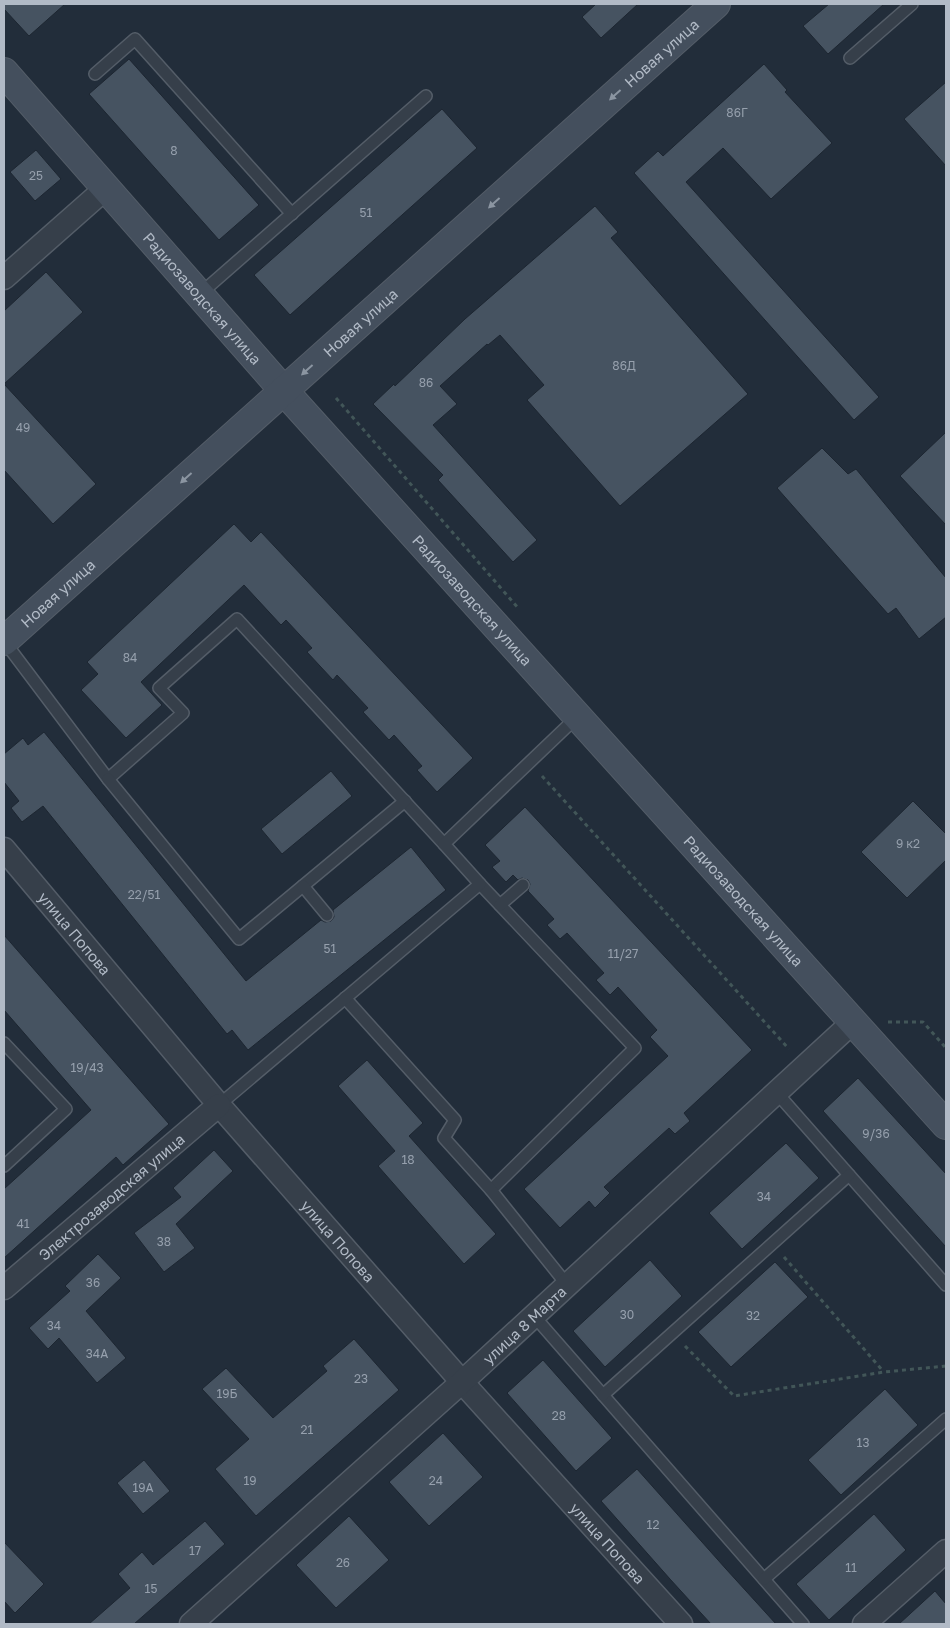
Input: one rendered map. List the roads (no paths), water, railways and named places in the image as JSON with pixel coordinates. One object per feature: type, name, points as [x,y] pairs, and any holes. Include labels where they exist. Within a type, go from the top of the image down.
[{"type":"street","name":"Новая улица","points":[[4,641],[716,4]]},
{"type":"street","name":"Радиозаводская улица","points":[[10,83],[946,1125]]},
{"type":"street","points":[[4,278],[106,188]]},
{"type":"street","name":"улица Попова","points":[[4,849],[219,1105],[462,1382],[681,1624]]},
{"type":"street","name":"улица 8 Марта","points":[[191,1624],[568,1286],[853,1022]]},
{"type":"street","name":"Электрозаводская улица","points":[[4,1288],[219,1105]]},
{"type":"street","points":[[864,1624],[946,1551]]},
{"type":"lane","points":[[850,58],[912,4]]},
{"type":"lane","points":[[95,74],[135,39],[292,214]]},
{"type":"lane","points":[[200,294],[426,96]]},
{"type":"lane","points":[[108,779],[183,713],[159,688],[237,619],[500,906],[635,1048],[491,1190]]},
{"type":"lane","points":[[4,641],[108,779],[239,939],[405,801]]},
{"type":"lane","points":[[444,844],[578,716]]},
{"type":"lane","points":[[219,1105],[480,884]]},
{"type":"lane","points":[[500,906],[523,885]]},
{"type":"lane","points":[[303,886],[327,915]]},
{"type":"lane","points":[[345,998],[455,1120],[444,1138],[491,1190],[568,1286]]},
{"type":"lane","points":[[4,1043],[66,1109],[4,1166]]},
{"type":"lane","points":[[776,1092],[946,1285]]},
{"type":"lane","points":[[603,1395],[849,1175]]},
{"type":"lane","points":[[534,1316],[803,1624]]},
{"type":"lane","points":[[764,1579],[946,1418]]}]
